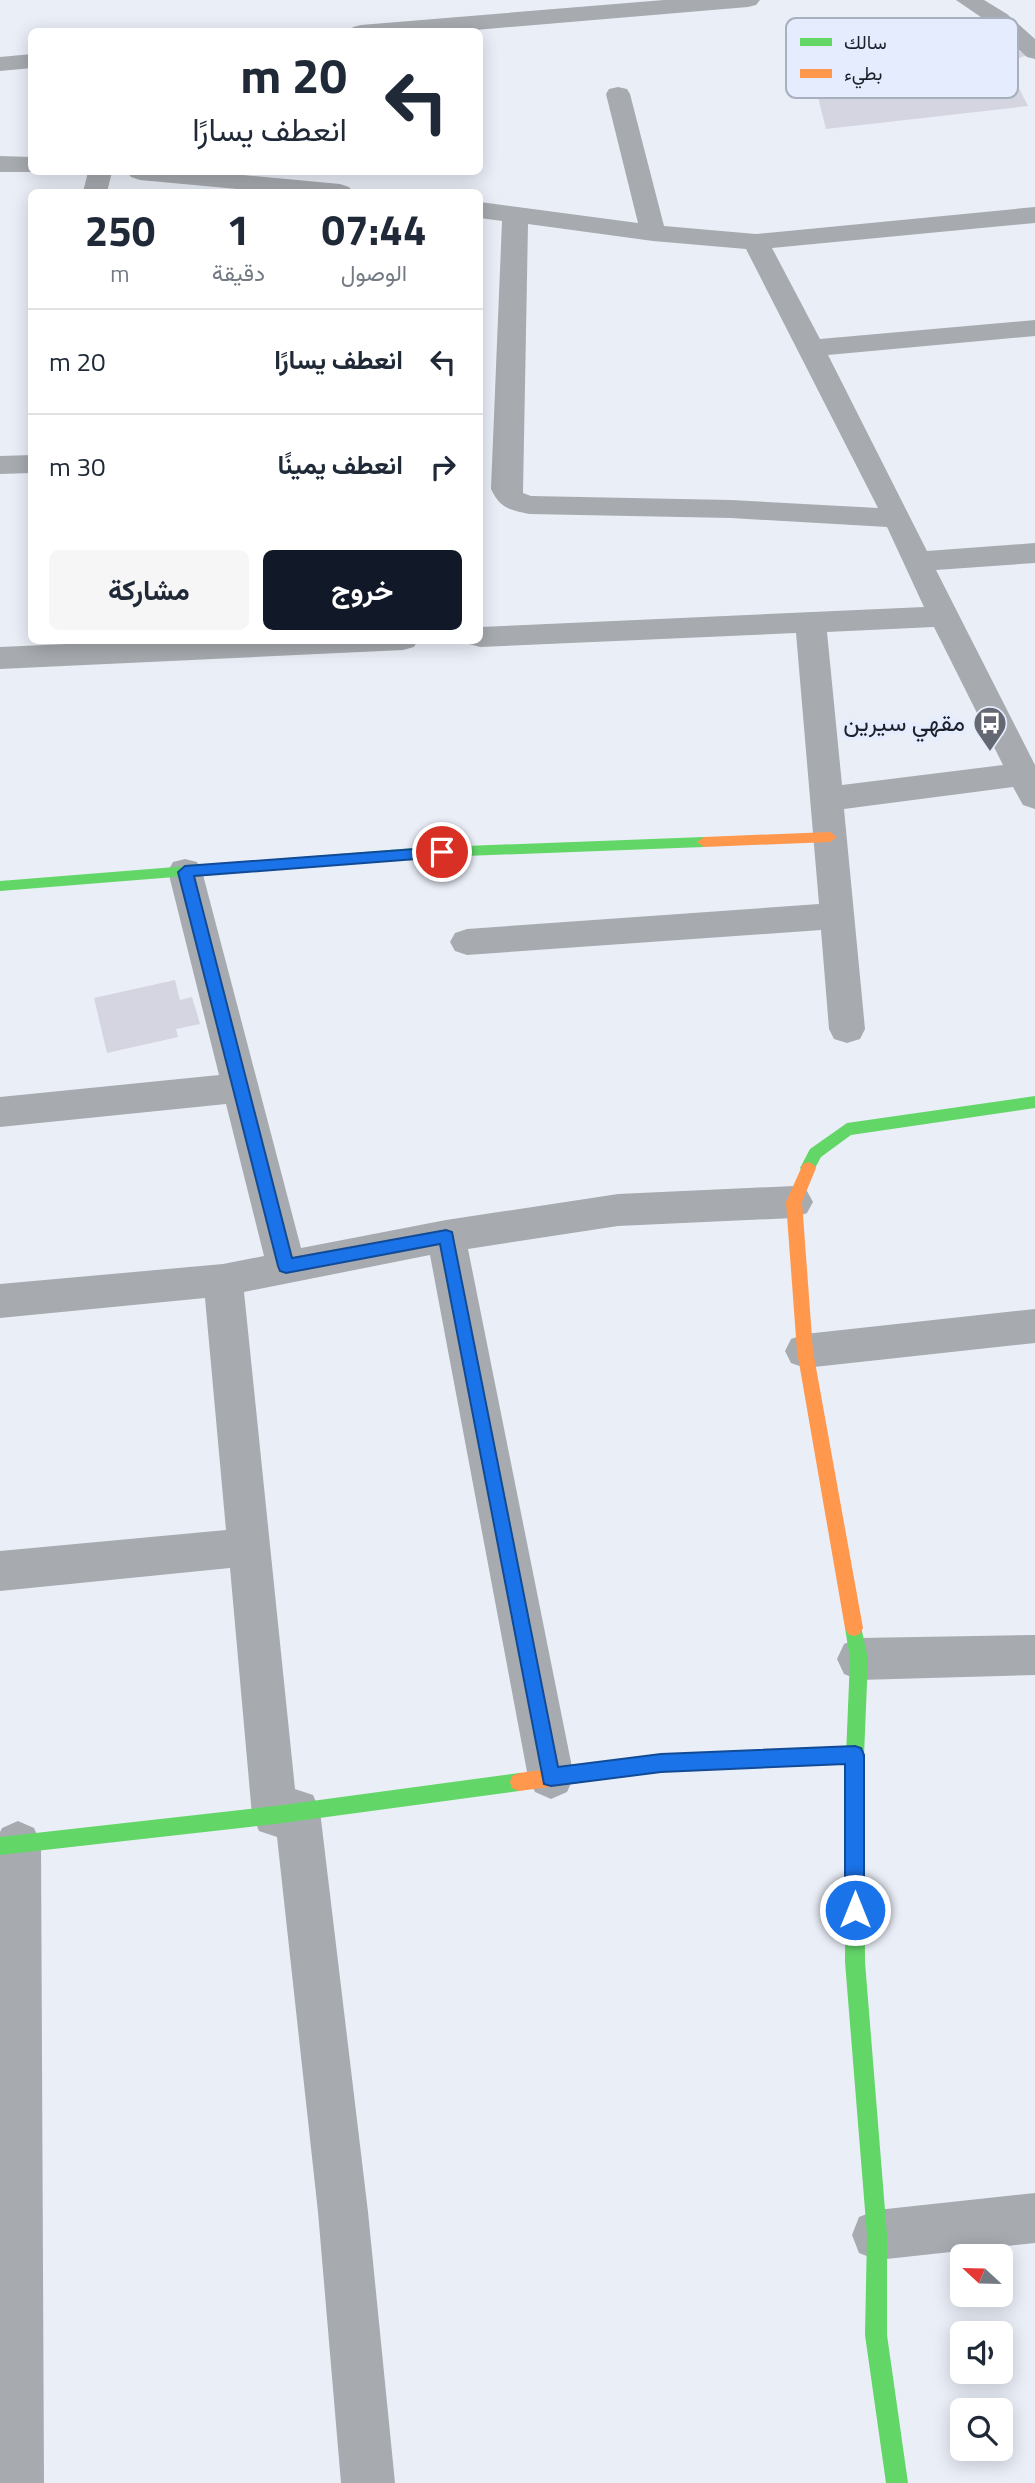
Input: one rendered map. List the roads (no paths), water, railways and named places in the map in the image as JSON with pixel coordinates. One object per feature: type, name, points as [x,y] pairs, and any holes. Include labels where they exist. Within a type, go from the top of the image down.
[{"type":"street","points":[[409,28],[748,0]]},
{"type":"street","points":[[968,0],[997,18]]},
{"type":"street","points":[[1018,36],[1035,52]]},
{"type":"street","points":[[0,64],[28,61]]},
{"type":"street","points":[[618,94],[653,233]]},
{"type":"street","points":[[0,164],[28,165]]},
{"type":"street","points":[[170,175],[310,189]]},
{"type":"street","points":[[483,210],[653,233],[756,242],[1035,215]]},
{"type":"street","points":[[515,215],[506,489],[511,499],[529,505],[731,509],[898,518]]},
{"type":"street","points":[[756,242],[898,518],[917,562],[1029,785],[827,799]]},
{"type":"street","points":[[809,348],[1035,328]]},
{"type":"street","points":[[0,465],[28,461]]},
{"type":"street","points":[[917,562],[1035,553]]},
{"type":"street","points":[[483,637],[944,616]]},
{"type":"street","points":[[811,622],[847,1029]]},
{"type":"street","points":[[0,658],[281,644]]},
{"type":"street","points":[[0,886],[414,853],[830,837]]},
{"type":"street","points":[[185,872],[238,1088],[286,1266]]},
{"type":"street","points":[[467,942],[837,916]]},
{"type":"street","points":[[0,1112],[238,1088]]},
{"type":"street","points":[[897,2483],[876,2335],[877,2235],[855,1962],[855,1755],[859,1659],[805,1352],[794,1202],[815,1153],[846,1129],[1035,1102]]},
{"type":"street","points":[[0,1301],[223,1280],[446,1236],[618,1210],[794,1202]]},
{"type":"street","points":[[446,1236],[551,1777]]},
{"type":"street","points":[[223,1280],[249,1547],[343,2211],[368,2483]]},
{"type":"street","points":[[805,1352],[1035,1326]]},
{"type":"street","points":[[0,1571],[249,1547]]},
{"type":"street","points":[[859,1659],[1035,1655]]},
{"type":"street","points":[[17,2483],[8,2430],[9,1845],[286,1813],[661,1763],[855,1755]]},
{"type":"street","points":[[877,2235],[1035,2218]]},
{"type":"place","name":"مقهي سيرين","points":[[990,753]]}]
